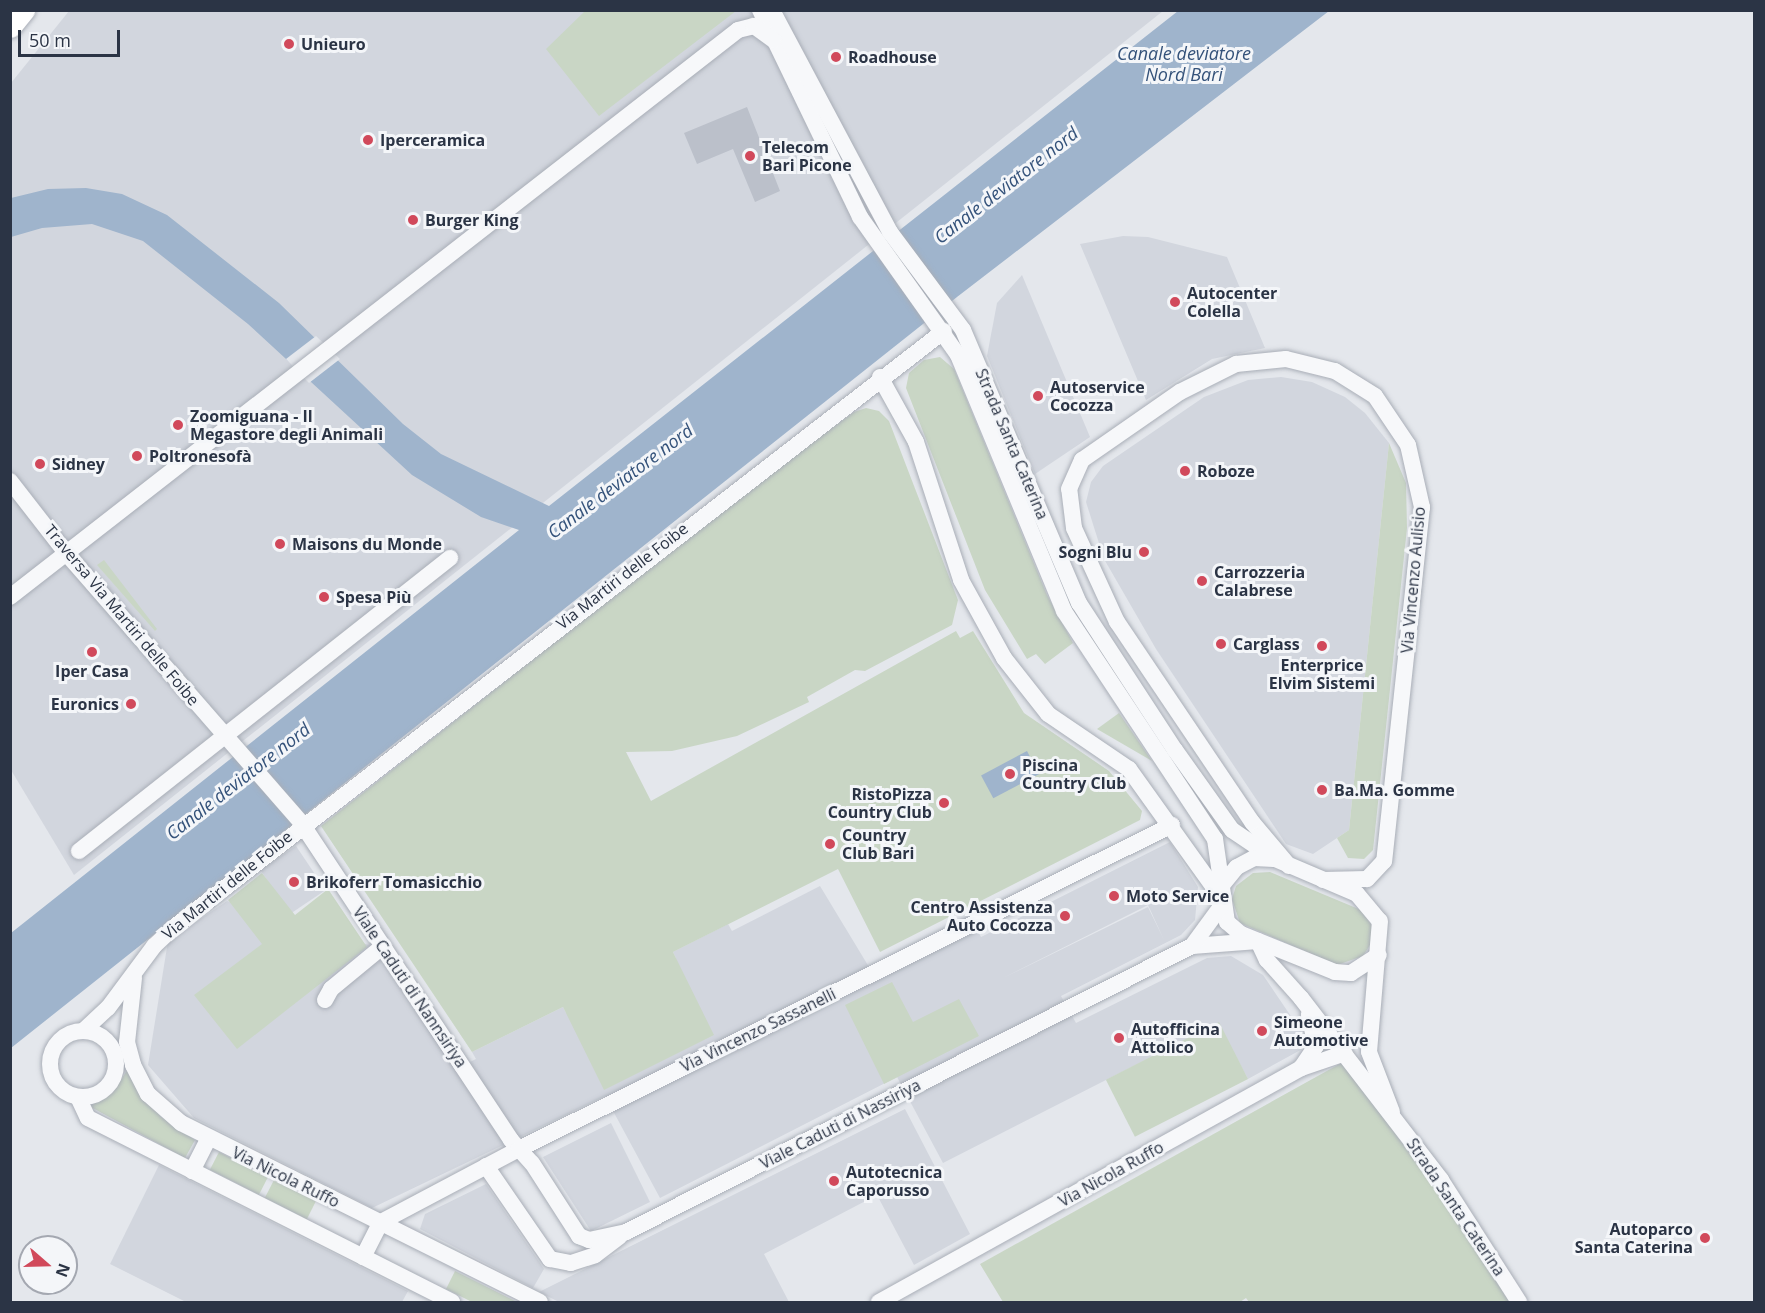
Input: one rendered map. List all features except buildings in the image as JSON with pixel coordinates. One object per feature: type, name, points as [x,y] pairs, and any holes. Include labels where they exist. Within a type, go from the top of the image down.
[{"type":"highway","points":[[10,26],[22,10]]},
{"type":"street","name":"Strada Santa Caterina","points":[[760,10],[883,237],[941,327],[1064,611],[1215,839],[1227,922],[1258,941],[1335,972],[1351,973],[1379,955]]},
{"type":"street","name":"Strada Santa Caterina","points":[[772,10],[796,60],[810,76],[883,237],[950,310],[963,330],[1079,603],[1213,806],[1232,830],[1282,862],[1371,905],[1380,921],[1379,955],[1369,1052],[1392,1112]]},
{"type":"street","points":[[784,10],[810,76]]},
{"type":"street","points":[[10,597],[378,308],[386,307],[431,266],[738,30],[761,29],[778,45]]},
{"type":"street","name":"Via Martiri delle Foibe","points":[[134,978],[153,946],[173,927],[302,824],[880,377],[941,327]]},
{"type":"street","name":"Via Vincenzo Aulisio","points":[[1282,862],[1252,822],[1117,622],[1074,528],[1069,489],[1082,460],[1180,392],[1236,364],[1286,359],[1335,371],[1375,396],[1408,445],[1422,507],[1384,861],[1367,879],[1323,880]]},
{"type":"street","name":"Strada Santa Caterina","points":[[880,377],[916,442],[961,580],[1004,658],[1048,714],[1129,769],[1222,896]]},
{"type":"street","name":"Traversa Via Martiri delle Foibe","points":[[10,481],[66,553],[231,742]]},
{"type":"street","points":[[79,851],[231,742],[450,558]]},
{"type":"street","name":"Via Martiri delle Foibe","points":[[231,742],[302,824]]},
{"type":"street","name":"Viale Caduti di Nannsiriya","points":[[302,824],[519,1149]]},
{"type":"street","name":"Via Vincenzo Sassanelli","points":[[381,1222],[519,1149],[1172,825]]},
{"type":"street","name":"Strada Santa Caterina","points":[[1222,896],[1237,867],[1254,858],[1282,862]]},
{"type":"street","points":[[1192,946],[1222,896]]},
{"type":"street","name":"Strada Santa Caterina","points":[[1258,941],[1266,960],[1301,998],[1392,1112],[1520,1302]]},
{"type":"street","points":[[1192,946],[1258,941]]},
{"type":"street","name":"Viale Caduti di Nassiriya","points":[[519,1149],[579,1236],[589,1240],[626,1232],[1192,946]]},
{"type":"street","points":[[325,1000],[331,989],[382,947]]},
{"type":"street","points":[[134,978],[82,1031],[55,1046],[50,1067],[60,1088],[78,1097],[88,1118],[452,1302]]},
{"type":"street","name":"Via Nicola Ruffo","points":[[134,978],[127,1042],[133,1065],[148,1094],[208,1139],[540,1302]]},
{"type":"street","points":[[1301,998],[1317,1039],[1301,1068]]},
{"type":"street","points":[[82,1031],[103,1037],[116,1056],[133,1065]]},
{"type":"street","points":[[78,1097],[108,1086],[116,1056],[127,1042]]},
{"type":"street","name":"Via Nicola Ruffo","points":[[879,1302],[1301,1068],[1345,1053]]},
{"type":"street","points":[[192,1171],[208,1139]]},
{"type":"street","points":[[486,1166],[550,1259],[571,1263],[587,1258],[626,1232]]},
{"type":"street","points":[[363,1257],[381,1222]]},
{"type":"shaded area","points":[[69,11],[1163,11],[74,875],[11,770],[11,83]]},
{"type":"shaded area","name":"Autocenter Colella","points":[[1123,236],[1148,237],[1227,257],[1265,348],[1212,359],[1146,400],[1080,244]]},
{"type":"shaded area","name":"Autoservice Cocozza","points":[[1022,275],[1090,437],[1035,474],[987,356],[997,303]]},
{"type":"shaded area","points":[[1281,377],[1312,382],[1345,397],[1365,413],[1389,443],[1349,830],[1313,854],[1286,844],[1156,649],[1104,559],[1086,502],[1091,482],[1103,466],[1204,397],[1248,380]]},
{"type":"shaded area","points":[[1170,842],[1198,887],[1195,920],[1181,935],[1061,996],[1076,1023],[1207,958],[1231,956],[1263,975],[1307,1040],[1306,1047],[1248,1079],[1218,1023],[943,1163],[897,1077],[660,1198],[605,1096],[372,1208],[194,1118],[148,1065],[168,941],[227,901],[372,946],[457,1068],[476,1059],[472,1052],[563,1007],[566,1013],[676,958],[673,952],[728,924],[732,931],[820,886],[869,967],[969,916],[981,937]],"holes":[[[1148,905],[1164,940],[1148,907],[1003,978]]]},
{"type":"shaded area","name":"Brikoferr Tomasicchio","points":[[296,846],[326,890],[290,914],[260,870]]},
{"type":"shaded area","points":[[905,1109],[970,1234],[914,1265],[877,1195],[764,1254],[789,1302],[559,1302],[539,1292]]},
{"type":"shaded area","points":[[611,1123],[650,1202],[591,1231],[543,1157]]},
{"type":"shaded area","points":[[159,1165],[408,1291],[402,1302],[186,1302],[110,1264]]},
{"type":"shaded area","points":[[486,1184],[544,1269],[533,1288],[420,1229],[425,1214]]},
{"type":"green space","points":[[585,11],[736,11],[599,116],[546,49]]},
{"type":"green space","points":[[940,357],[954,369],[1047,595],[1073,643],[1045,664],[1036,654],[1027,659],[985,590],[906,388],[909,373],[924,360]]},
{"type":"green space","points":[[866,408],[879,411],[889,421],[958,600],[952,625],[865,671],[855,670],[807,697],[809,702],[737,736],[672,751],[626,752],[651,801],[956,631],[960,638],[973,631],[1024,713],[1109,771],[1142,811],[1140,820],[880,952],[838,869],[673,952],[714,1035],[604,1090],[563,1007],[472,1052],[321,826],[761,480],[854,412]]},
{"type":"green space","points":[[1389,443],[1406,483],[1407,528],[1373,850],[1364,859],[1348,858],[1337,838],[1349,830]]},
{"type":"green space","points":[[104,560],[157,629],[155,631],[97,565]]},
{"type":"green space","points":[[1119,713],[1152,761],[1097,729]]},
{"type":"green space","points":[[1270,872],[1361,910],[1372,926],[1372,942],[1363,956],[1337,965],[1240,923],[1232,899],[1236,886],[1253,873]]},
{"type":"green space","points":[[262,873],[295,915],[328,889],[367,947],[237,1049],[194,995],[262,944],[228,900]]},
{"type":"green space","points":[[892,982],[913,1022],[959,999],[979,1036],[884,1084],[845,1005]]},
{"type":"green space","points":[[1219,1022],[1248,1079],[1135,1137],[1106,1080]]},
{"type":"green space","points":[[1343,1062],[1518,1302],[1249,1302],[1246,1298],[1240,1302],[1003,1302],[980,1264]]},
{"type":"green space","points":[[128,1069],[160,1116],[195,1140],[185,1158],[89,1106],[113,1092]]},
{"type":"green space","points":[[219,1152],[268,1177],[259,1195],[210,1170]]},
{"type":"green space","points":[[274,1180],[316,1201],[307,1219],[265,1198]]},
{"type":"green space","points":[[455,1271],[517,1302],[472,1302],[446,1289]]},
{"type":"water","name":"Canale deviatore Nord Bari","points":[[1178,11],[1329,11],[957,297],[11,1048],[11,933],[519,530],[481,517],[412,475],[248,324],[143,241],[92,224],[42,228],[11,237],[11,198],[48,189],[86,188],[122,194],[167,215],[279,303],[403,424],[441,454],[549,506]]},
{"type":"water","name":"Piscina Country Club","points":[[1027,751],[1039,774],[993,798],[981,775]]},
{"type":"pier","points":[[316,336],[340,359],[309,383],[286,359]]},
{"type":"place","name":"Unieuro","points":[[289,44]]},
{"type":"place","name":"Roadhouse","points":[[836,57]]},
{"type":"place","name":"Iperceramica","points":[[368,140]]},
{"type":"place","name":"Telecom Bari Picone","points":[[750,156]]},
{"type":"place","name":"Burger King","points":[[413,220]]},
{"type":"place","name":"Autocenter Colella","points":[[1175,302]]},
{"type":"place","name":"Autoservice Cocozza","points":[[1038,396]]},
{"type":"place","name":"Zoomiguana - Il Megastore degli Animali","points":[[178,425]]},
{"type":"place","name":"Poltronesofà","points":[[137,456]]},
{"type":"place","name":"Sidney","points":[[40,464]]},
{"type":"place","name":"Roboze","points":[[1185,471]]},
{"type":"place","name":"Maisons du Monde","points":[[280,544]]},
{"type":"place","name":"Sogni Blu","points":[[1144,552]]},
{"type":"place","name":"Carrozzeria Calabrese","points":[[1202,581]]},
{"type":"place","name":"Spesa Più","points":[[324,597]]},
{"type":"place","name":"Carglass","points":[[1221,644]]},
{"type":"place","name":"Enterprice Elvim Sistemi","points":[[1322,646]]},
{"type":"place","name":"Iper Casa","points":[[92,652]]},
{"type":"place","name":"Euronics","points":[[131,704]]},
{"type":"place","name":"Piscina Country Club","points":[[1010,774]]},
{"type":"place","name":"Ba.Ma. Gomme","points":[[1322,790]]},
{"type":"place","name":"RistoPizza Country Club","points":[[944,803]]},
{"type":"place","name":"Country Club Bari","points":[[830,844]]},
{"type":"place","name":"Brikoferr Tomasicchio","points":[[294,882]]},
{"type":"place","name":"Moto Service","points":[[1114,896]]},
{"type":"place","name":"Centro Assistenza Auto Cocozza","points":[[1065,916]]},
{"type":"place","name":"Simeone Automotive","points":[[1262,1031]]},
{"type":"place","name":"Autofficina Attolico","points":[[1119,1038]]},
{"type":"place","name":"Autotecnica Caporusso","points":[[834,1181]]},
{"type":"place","name":"Autoparco Santa Caterina","points":[[1705,1238]]},
{"type":"water label","name":"Canale deviatore nord","points":[[1006,185]]},
{"type":"water label","name":"Canale deviatore nord","points":[[620,481]]},
{"type":"water label","name":"Canale deviatore nord","points":[[238,781]]}]
